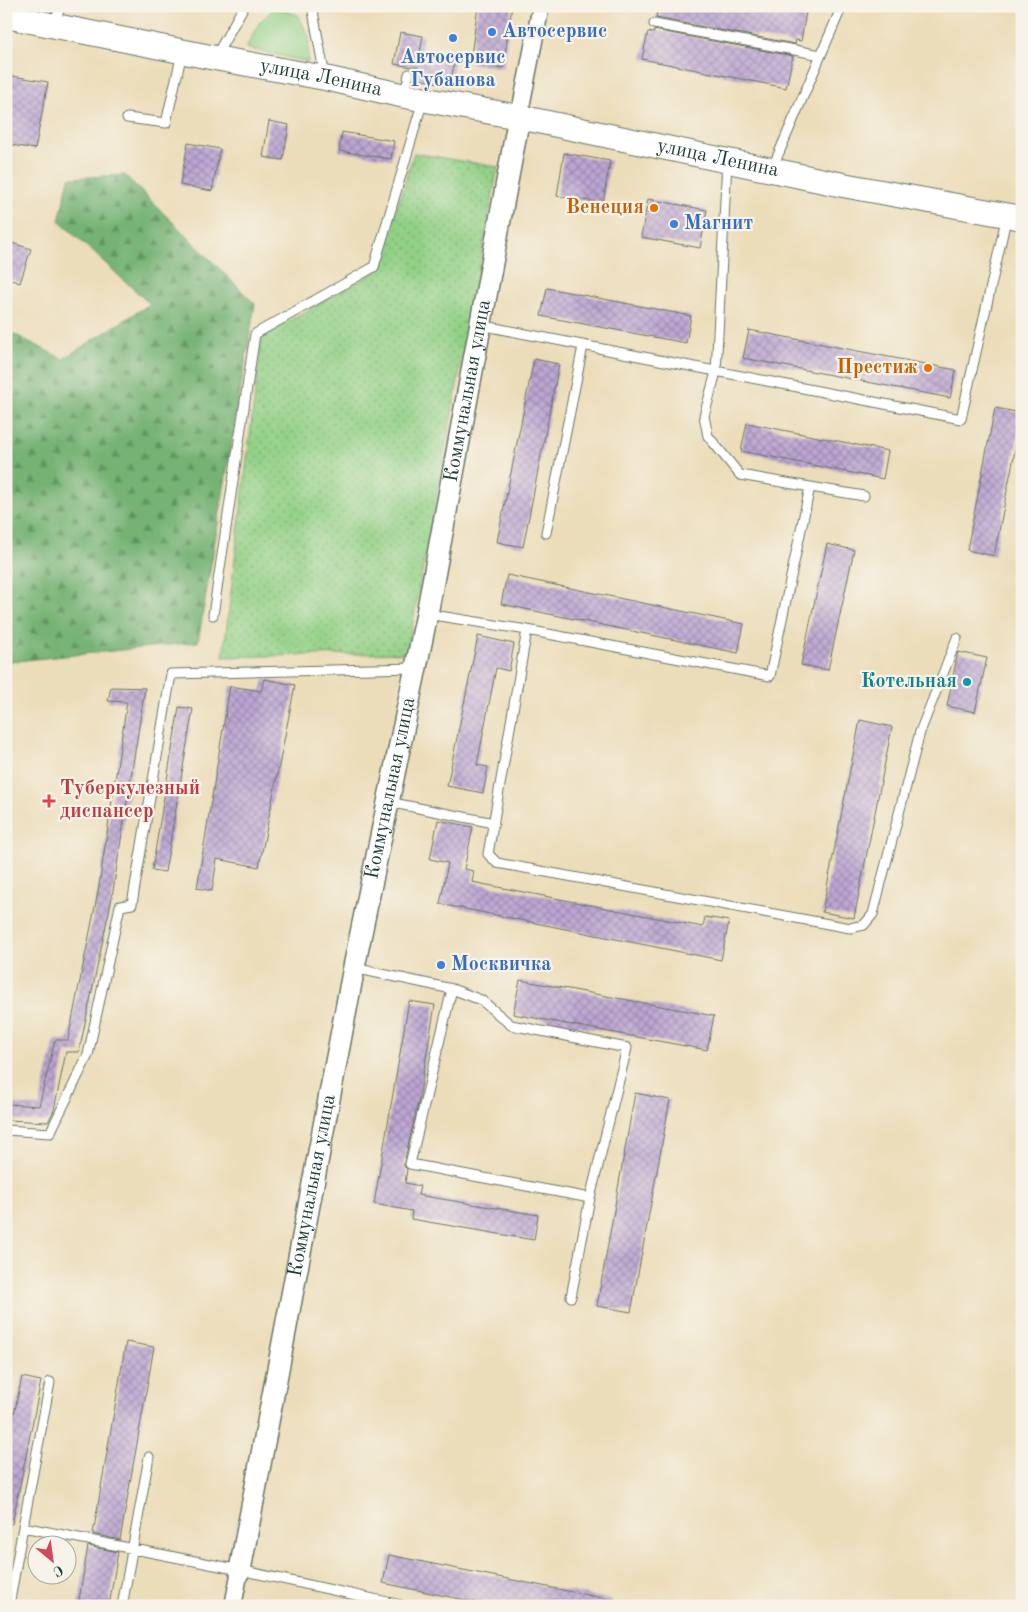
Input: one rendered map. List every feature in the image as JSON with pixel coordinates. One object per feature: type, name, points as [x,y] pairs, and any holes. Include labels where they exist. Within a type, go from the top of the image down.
[{"type":"main road","name":"улица Ленина","points":[[6,16],[57,16],[183,52],[325,78],[413,90],[520,117],[728,162],[1014,217]]},
{"type":"street","name":"Коммунальная улица","points":[[240,1570],[354,968],[427,614],[541,6]]},
{"type":"street","points":[[233,1606],[240,1570]]},
{"type":"lane","points":[[215,58],[244,6]]},
{"type":"lane","points":[[312,6],[325,78]]},
{"type":"lane","points":[[771,171],[842,6]]},
{"type":"lane","points":[[654,24],[821,55]]},
{"type":"lane","points":[[127,118],[166,123],[183,52]]},
{"type":"lane","points":[[213,615],[255,334],[374,268],[413,90]]},
{"type":"lane","points":[[728,162],[716,372],[704,416],[708,436],[740,475],[864,496]]},
{"type":"lane","points":[[480,325],[961,420],[1014,217]]},
{"type":"lane","points":[[546,534],[583,346]]},
{"type":"lane","points":[[427,614],[527,630],[770,676],[810,487]]},
{"type":"lane","points":[[527,630],[488,854],[497,863],[850,928],[864,925],[873,914],[920,732],[957,638]]},
{"type":"lane","points":[[6,1130],[50,1132],[88,1055],[120,906],[132,904],[171,674],[416,668]]},
{"type":"lane","points":[[388,802],[494,823]]},
{"type":"lane","points":[[354,968],[452,989],[481,1000],[511,1025],[628,1048],[590,1198],[571,1297]]},
{"type":"lane","points":[[452,989],[410,1164],[590,1198]]},
{"type":"lane","points":[[9,1606],[50,1382]]},
{"type":"lane","points":[[122,1601],[149,1457]]},
{"type":"lane","points":[[23,1526],[406,1606]]},
{"type":"green space","points":[[274,8],[298,15],[309,37],[308,62],[246,48],[258,24]]},
{"type":"green space","points":[[414,153],[498,167],[407,653],[223,657],[262,336],[377,271]]},
{"type":"green space","points":[[125,175],[255,304],[198,642],[7,662],[6,330],[63,359],[150,304],[59,221],[69,178]]},
{"type":"building","points":[[478,6],[512,6],[503,68],[470,63]]},
{"type":"building","points":[[658,6],[771,6],[806,12],[801,41],[796,40],[795,44],[656,18]]},
{"type":"building","points":[[654,30],[793,56],[786,88],[642,59],[648,32],[654,33]]},
{"type":"building","points":[[400,32],[423,36],[420,52],[455,59],[450,85],[417,79],[419,68],[394,64]]},
{"type":"building","points":[[6,75],[48,82],[35,149],[6,144]]},
{"type":"building","points":[[269,121],[289,125],[283,160],[263,157]]},
{"type":"building","points":[[342,132],[394,141],[391,159],[339,151]]},
{"type":"building","points":[[188,143],[220,149],[212,191],[180,185]]},
{"type":"building","points":[[564,153],[610,161],[603,203],[557,196]]},
{"type":"building","name":"Магнит","points":[[648,199],[707,210],[700,248],[641,237]]},
{"type":"building","points":[[6,241],[31,249],[20,283],[6,278]]},
{"type":"building","points":[[547,288],[691,316],[686,343],[541,316]]},
{"type":"building","points":[[749,330],[956,370],[950,398],[743,358]]},
{"type":"building","points":[[534,359],[559,364],[523,547],[497,542]]},
{"type":"building","points":[[995,408],[1022,413],[1022,416],[994,556],[967,550]]},
{"type":"building","points":[[747,423],[888,451],[883,479],[741,451]]},
{"type":"building","points":[[827,544],[854,550],[828,670],[801,665]]},
{"type":"building","points":[[507,575],[744,624],[738,653],[501,604]]},
{"type":"building","points":[[478,636],[514,644],[509,671],[496,668],[477,765],[488,767],[483,793],[447,786]]},
{"type":"building","name":"Котельная","points":[[958,652],[987,658],[975,712],[947,706]]},
{"type":"building","points":[[264,679],[295,685],[259,867],[217,859],[212,891],[197,888],[230,686],[261,691]]},
{"type":"building","points":[[111,687],[145,688],[112,897],[79,1052],[66,1052],[54,1110],[48,1122],[6,1120],[6,1104],[39,1106],[55,1040],[68,1040],[98,892],[127,702],[108,701]]},
{"type":"building","points":[[179,707],[193,709],[165,872],[152,870]]},
{"type":"building","points":[[860,720],[892,727],[854,918],[822,912]]},
{"type":"building","points":[[438,820],[473,827],[464,869],[474,871],[472,882],[703,927],[705,917],[729,921],[721,960],[440,904],[448,863],[430,859]]},
{"type":"building","points":[[520,980],[714,1016],[707,1050],[513,1014]]},
{"type":"building","points":[[409,1001],[435,1005],[419,1099],[404,1163],[407,1169],[405,1183],[420,1186],[418,1195],[538,1215],[534,1240],[411,1219],[412,1211],[374,1204]]},
{"type":"building","points":[[635,1093],[670,1100],[631,1312],[597,1306]]},
{"type":"building","points":[[126,1342],[154,1347],[120,1540],[93,1534]]},
{"type":"building","points":[[22,1377],[41,1381],[12,1524],[6,1524],[6,1452]]},
{"type":"building","points":[[88,1546],[118,1552],[109,1606],[78,1606]]},
{"type":"building","points":[[389,1555],[612,1600],[612,1606],[494,1606],[383,1583]]},
{"type":"place","name":"Автосервис","points":[[492,32]]},
{"type":"place","name":"Автосервис Губанова","points":[[453,38]]},
{"type":"place","name":"Венеция","points":[[654,208]]},
{"type":"place","name":"Магнит","points":[[674,224]]},
{"type":"place","name":"Престиж","points":[[928,368]]},
{"type":"place","name":"Котельная","points":[[967,682]]},
{"type":"place","name":"Туберкулезный диспансер","points":[[49,801]]},
{"type":"place","name":"Москвичка","points":[[441,965]]}]
